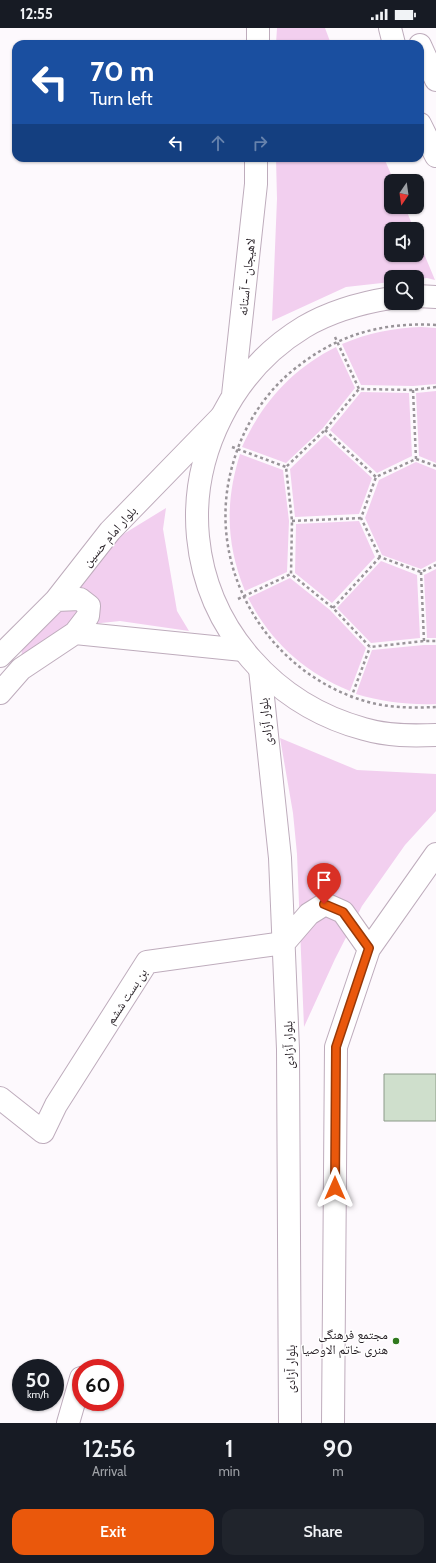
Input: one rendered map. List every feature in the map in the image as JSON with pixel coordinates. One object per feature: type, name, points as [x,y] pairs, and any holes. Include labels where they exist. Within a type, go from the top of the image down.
[{"type":"main road","points":[[258,28],[258,40]]},
{"type":"main road","points":[[390,28],[393,40]]},
{"type":"main road","points":[[412,28],[418,40]]},
{"type":"main road","points":[[424,53],[436,80]]},
{"type":"main road","points":[[424,132],[436,156]]},
{"type":"main road","name":"لاهیجان - آستانه","points":[[233,396],[256,184],[256,162]]},
{"type":"main road","points":[[424,296],[436,297]]},
{"type":"main road","points":[[384,299],[348,307],[325,316],[304,328],[274,350],[248,376],[233,396],[221,417],[211,440],[199,487],[197,512],[198,537],[208,585],[229,630],[243,650],[278,686],[319,713],[366,730],[415,736],[436,735]]},
{"type":"main road","name":"بلوار امام حسین","points":[[0,656],[56,600],[110,531],[221,417]]},
{"type":"main road","points":[[0,693],[21,669],[75,633],[88,616],[89,606],[80,599],[56,600]]},
{"type":"main road","points":[[75,633],[243,650]]},
{"type":"main road","name":"بلوار آزادی","points":[[260,669],[280,858],[284,943],[288,1049],[290,1423]]},
{"type":"main road","points":[[334,1423],[336,1047],[369,948],[436,854]]},
{"type":"main road","points":[[284,943],[309,914],[324,904],[343,912],[369,948]]},
{"type":"main road","name":"بن بست ششم","points":[[0,1098],[43,1132],[56,1105],[147,962],[284,943]]},
{"type":"main road","points":[[68,1423],[72,1409]]},
{"type":"path","points":[[325,316],[359,389]]},
{"type":"path","points":[[436,325],[399,325],[378,328],[357,334],[318,352],[284,378],[257,411],[237,449],[227,491],[225,513],[226,534],[230,556],[235,576],[243,596],[253,615],[266,633],[296,664],[326,684],[352,696],[373,703],[415,708],[436,707]]},
{"type":"path","points":[[359,389],[413,390],[436,388]]},
{"type":"path","points":[[286,467],[325,430],[359,389]]},
{"type":"path","points":[[413,390],[416,459]]},
{"type":"path","points":[[325,430],[376,477]]},
{"type":"path","points":[[211,440],[286,467]]},
{"type":"path","points":[[436,466],[416,459],[376,477],[362,518],[380,557],[421,572],[436,565]]},
{"type":"path","points":[[286,467],[292,520],[291,574]]},
{"type":"path","points":[[292,520],[362,518]]},
{"type":"path","points":[[333,608],[380,557]]},
{"type":"path","points":[[421,572],[424,641]]},
{"type":"path","points":[[218,608],[291,574]]},
{"type":"path","points":[[291,574],[333,608],[370,647]]},
{"type":"path","points":[[370,647],[436,641]]},
{"type":"path","points":[[342,722],[370,647]]},
{"type":"shaded area","points":[[277,28],[325,28],[330,40],[276,40]]},
{"type":"shaded area","points":[[276,162],[386,162],[391,174],[384,174],[384,214],[408,214],[411,222],[384,222],[384,262],[424,262],[424,254],[435,280],[424,278],[424,270],[384,270],[384,283],[346,287],[272,321],[277,199]]},
{"type":"shaded area","points":[[421,327],[436,328],[436,384],[413,386],[361,385],[342,344],[381,332]]},
{"type":"shaded area","points":[[336,347],[355,388],[323,428],[286,463],[242,447],[259,416],[280,389],[306,366]]},
{"type":"shaded area","points":[[436,391],[436,463],[419,456],[416,393]]},
{"type":"shaded area","points":[[361,392],[409,393],[412,456],[377,473],[330,430]]},
{"type":"shaded area","points":[[325,435],[372,478],[359,514],[295,517],[290,469]]},
{"type":"shaded area","points":[[240,454],[283,470],[289,521],[287,572],[245,591],[234,557],[230,523],[232,489]]},
{"type":"shaded area","points":[[416,462],[436,470],[436,561],[421,569],[382,555],[365,518],[379,480]]},
{"type":"shaded area","points":[[166,508],[163,529],[177,611],[189,631],[120,621],[73,626],[21,659],[22,650],[117,538]]},
{"type":"shaded area","points":[[359,521],[375,557],[332,603],[295,573],[296,524]]},
{"type":"shaded area","points":[[381,561],[417,575],[420,638],[371,643],[337,608]]},
{"type":"shaded area","points":[[436,569],[436,638],[427,638],[424,575]]},
{"type":"shaded area","points":[[290,578],[330,610],[366,648],[350,691],[333,683],[303,665],[290,654],[267,629],[248,598]]},
{"type":"shaded area","points":[[436,645],[436,704],[396,702],[356,694],[372,650]]},
{"type":"shaded area","points":[[280,738],[357,770],[436,774],[436,811],[405,845],[362,906],[335,959],[304,1027],[297,854],[293,813]]},
{"type":"building","points":[[384,1074],[436,1074],[436,1121],[384,1121]]},
{"type":"place","name":"مجتمع فرهنگی هنری خاتم الاوصیا","points":[[396,1341]]},
{"type":"route","points":[[324,904],[343,912],[369,948],[336,1047],[335,1188]]}]
